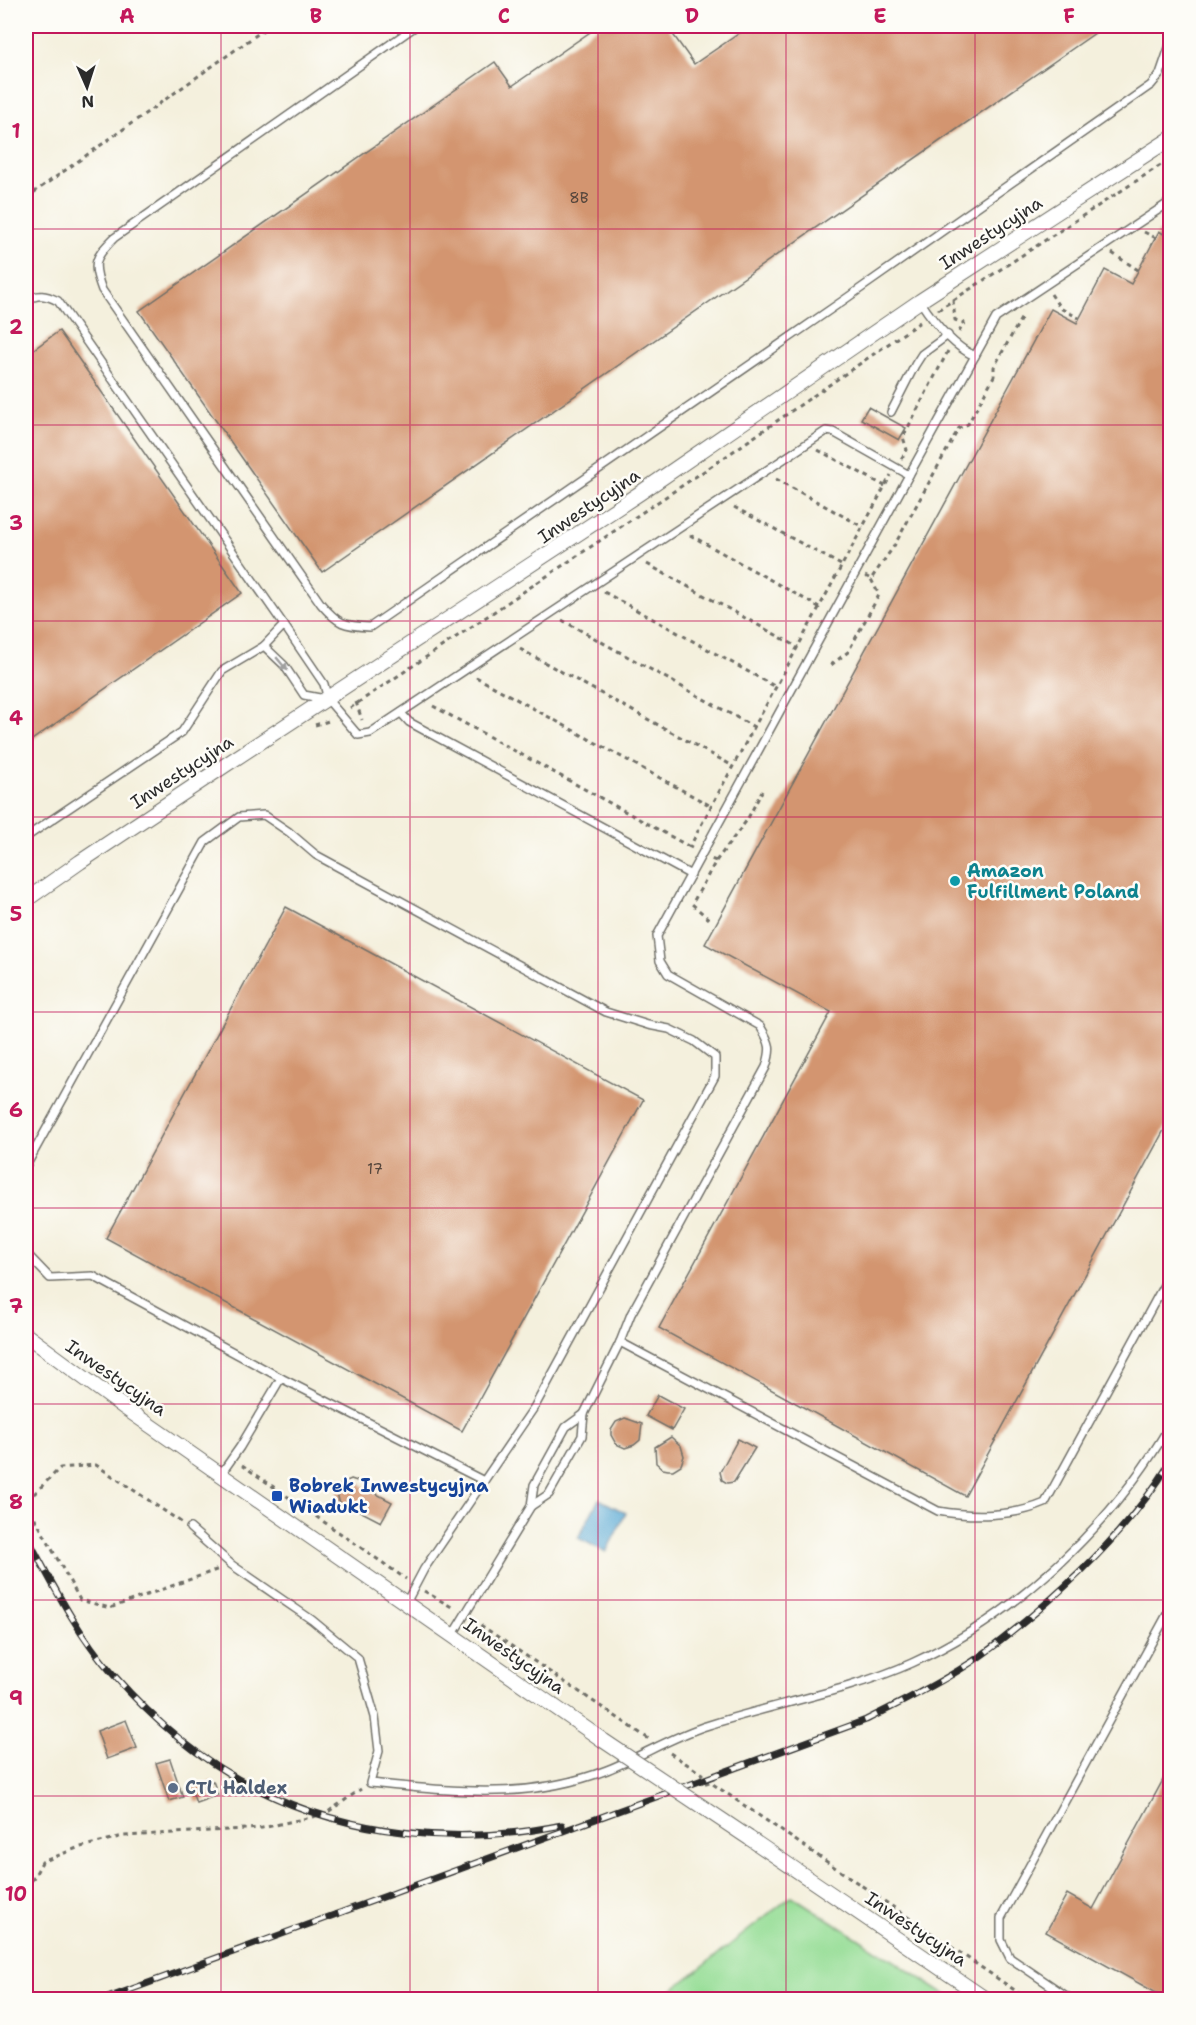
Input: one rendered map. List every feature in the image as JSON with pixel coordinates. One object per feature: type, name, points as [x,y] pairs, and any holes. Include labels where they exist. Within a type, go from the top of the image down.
[{"type":"street","name":"Inwestycyjna","points":[[26,900],[176,798],[631,500],[920,301],[1170,139]]},
{"type":"street","name":"Inwestycyjna","points":[[26,1335],[68,1367],[452,1636],[987,2000]]},
{"type":"lane","points":[[416,26],[114,238],[100,252],[95,271],[102,290],[321,604],[333,618],[349,626],[370,627],[1151,86],[1160,74],[1170,45]]},
{"type":"lane","points":[[531,1506],[549,1494],[582,1436],[584,1414],[620,1342],[631,1314],[766,1067],[771,1051],[768,1039],[760,1026],[668,974],[660,961],[657,936],[996,318],[1170,202]]},
{"type":"lane","points":[[26,301],[34,296],[47,295],[58,301],[324,684],[328,700],[358,735],[370,733],[401,713],[826,431],[833,432],[909,475]]},
{"type":"lane","points":[[920,301],[930,316],[951,338],[966,352],[975,356]]},
{"type":"lane","points":[[891,412],[922,354],[951,338]]},
{"type":"lane","points":[[26,837],[182,732],[222,671],[264,646],[284,625]]},
{"type":"lane","points":[[264,646],[284,665],[304,695],[328,700]]},
{"type":"lane","points":[[401,713],[409,722],[691,875]]},
{"type":"lane","points":[[26,1166],[205,842],[239,817],[264,815],[289,831],[316,855],[606,1012],[669,1029],[694,1041],[715,1057],[715,1076],[535,1406],[414,1585],[406,1603]]},
{"type":"lane","points":[[26,1253],[50,1278],[93,1276],[280,1377],[484,1481]]},
{"type":"lane","points":[[620,1342],[938,1512],[961,1515],[1025,1511],[1045,1503],[1170,1275]]},
{"type":"lane","points":[[221,1474],[233,1458],[280,1377]]},
{"type":"lane","points":[[452,1636],[531,1506],[534,1485],[566,1427],[584,1414]]},
{"type":"lane","points":[[190,1528],[232,1565],[312,1620],[358,1658],[375,1717],[379,1751],[370,1783],[484,1792],[538,1789],[607,1770],[689,1731],[761,1708],[859,1683],[912,1663],[955,1641],[995,1615],[1040,1581],[1088,1535],[1120,1496],[1170,1425]]},
{"type":"lane","points":[[1072,2000],[1010,1958],[1001,1940],[1001,1918],[1170,1609]]},
{"type":"path","points":[[26,198],[269,26]]},
{"type":"path","points":[[1112,253],[1138,270]]},
{"type":"path","points":[[1051,294],[1060,308],[1080,318]]},
{"type":"path","points":[[690,847],[885,486],[908,450],[903,437],[951,338],[964,323],[955,320],[953,300]]},
{"type":"path","points":[[818,450],[885,486]]},
{"type":"path","points":[[776,479],[863,527]]},
{"type":"path","points":[[690,536],[819,607]]},
{"type":"path","points":[[647,564],[798,647]]},
{"type":"path","points":[[831,665],[848,652],[879,595],[871,579]]},
{"type":"path","points":[[604,592],[776,687]]},
{"type":"path","points":[[562,620],[754,727]]},
{"type":"path","points":[[520,649],[733,766]]},
{"type":"path","points":[[476,677],[711,806]]},
{"type":"path","points":[[356,702],[359,715]]},
{"type":"path","points":[[433,705],[716,861]]},
{"type":"path","points":[[709,919],[692,904],[716,861],[747,820],[762,791]]},
{"type":"path","points":[[233,1458],[414,1585],[466,1615],[702,1774],[698,1777],[703,1784],[710,1782],[1029,2000]]},
{"type":"path","points":[[190,1528],[96,1465],[60,1468],[26,1500],[80,1600],[110,1608],[232,1565]]},
{"type":"path","points":[[26,1887],[29,1886],[42,1862],[77,1848],[123,1836],[262,1828],[325,1814],[370,1783]]},
{"type":"green space","points":[[792,1896],[953,1999],[661,1999]]},
{"type":"water","points":[[599,1499],[626,1513],[606,1552],[578,1538]]},
{"type":"building","points":[[599,26],[667,26],[694,64],[750,26],[1105,26],[322,572],[139,311],[495,62],[512,86]]},
{"type":"building","name":"Amazon Fulfillment Poland","points":[[1159,231],[1170,238],[1170,1119],[965,1496],[659,1328],[831,1012],[705,944],[1051,309],[1077,323],[1105,270],[1131,284]]},
{"type":"building","points":[[59,331],[242,593],[26,744],[26,355]]},
{"type":"building","points":[[868,407],[906,428],[899,440],[861,419]]},
{"type":"building","points":[[286,907],[643,1100],[462,1431],[106,1238]]},
{"type":"building","points":[[658,1395],[684,1409],[672,1430],[646,1416]]},
{"type":"building","points":[[625,1418],[642,1424],[640,1440],[625,1448],[616,1444],[611,1430],[616,1422]]},
{"type":"building","points":[[671,1437],[681,1446],[684,1456],[681,1465],[668,1470],[656,1463],[655,1447]]},
{"type":"building","points":[[738,1439],[755,1448],[734,1482],[727,1483],[722,1480],[720,1472]]},
{"type":"building","points":[[351,1479],[392,1502],[381,1522],[356,1509],[346,1508],[339,1501],[337,1492],[339,1487]]},
{"type":"building","points":[[126,1720],[137,1748],[107,1759],[97,1731]]},
{"type":"building","points":[[170,1759],[183,1797],[169,1801],[156,1763]]},
{"type":"building","points":[[1170,1767],[1169,2000],[1046,1932],[1067,1894],[1093,1909]]},
{"type":"building","points":[[213,1781],[218,1795],[196,1803],[191,1789]]},
{"type":"railway","points":[[102,2000],[866,1720],[892,1707],[974,1661],[1040,1609],[1120,1530],[1138,1509],[1170,1463]]},
{"type":"railway","points":[[26,1535],[87,1641],[127,1690],[197,1753],[257,1789],[293,1805],[330,1817],[368,1827],[406,1832],[485,1835],[562,1825]]},
{"type":"place","name":"Amazon Fulfillment Poland","points":[[955,881]]},
{"type":"place","name":"Bobrek Inwestycyjna Wiadukt","points":[[277,1496]]},
{"type":"place","name":"CTL Haldex","points":[[173,1788]]}]
